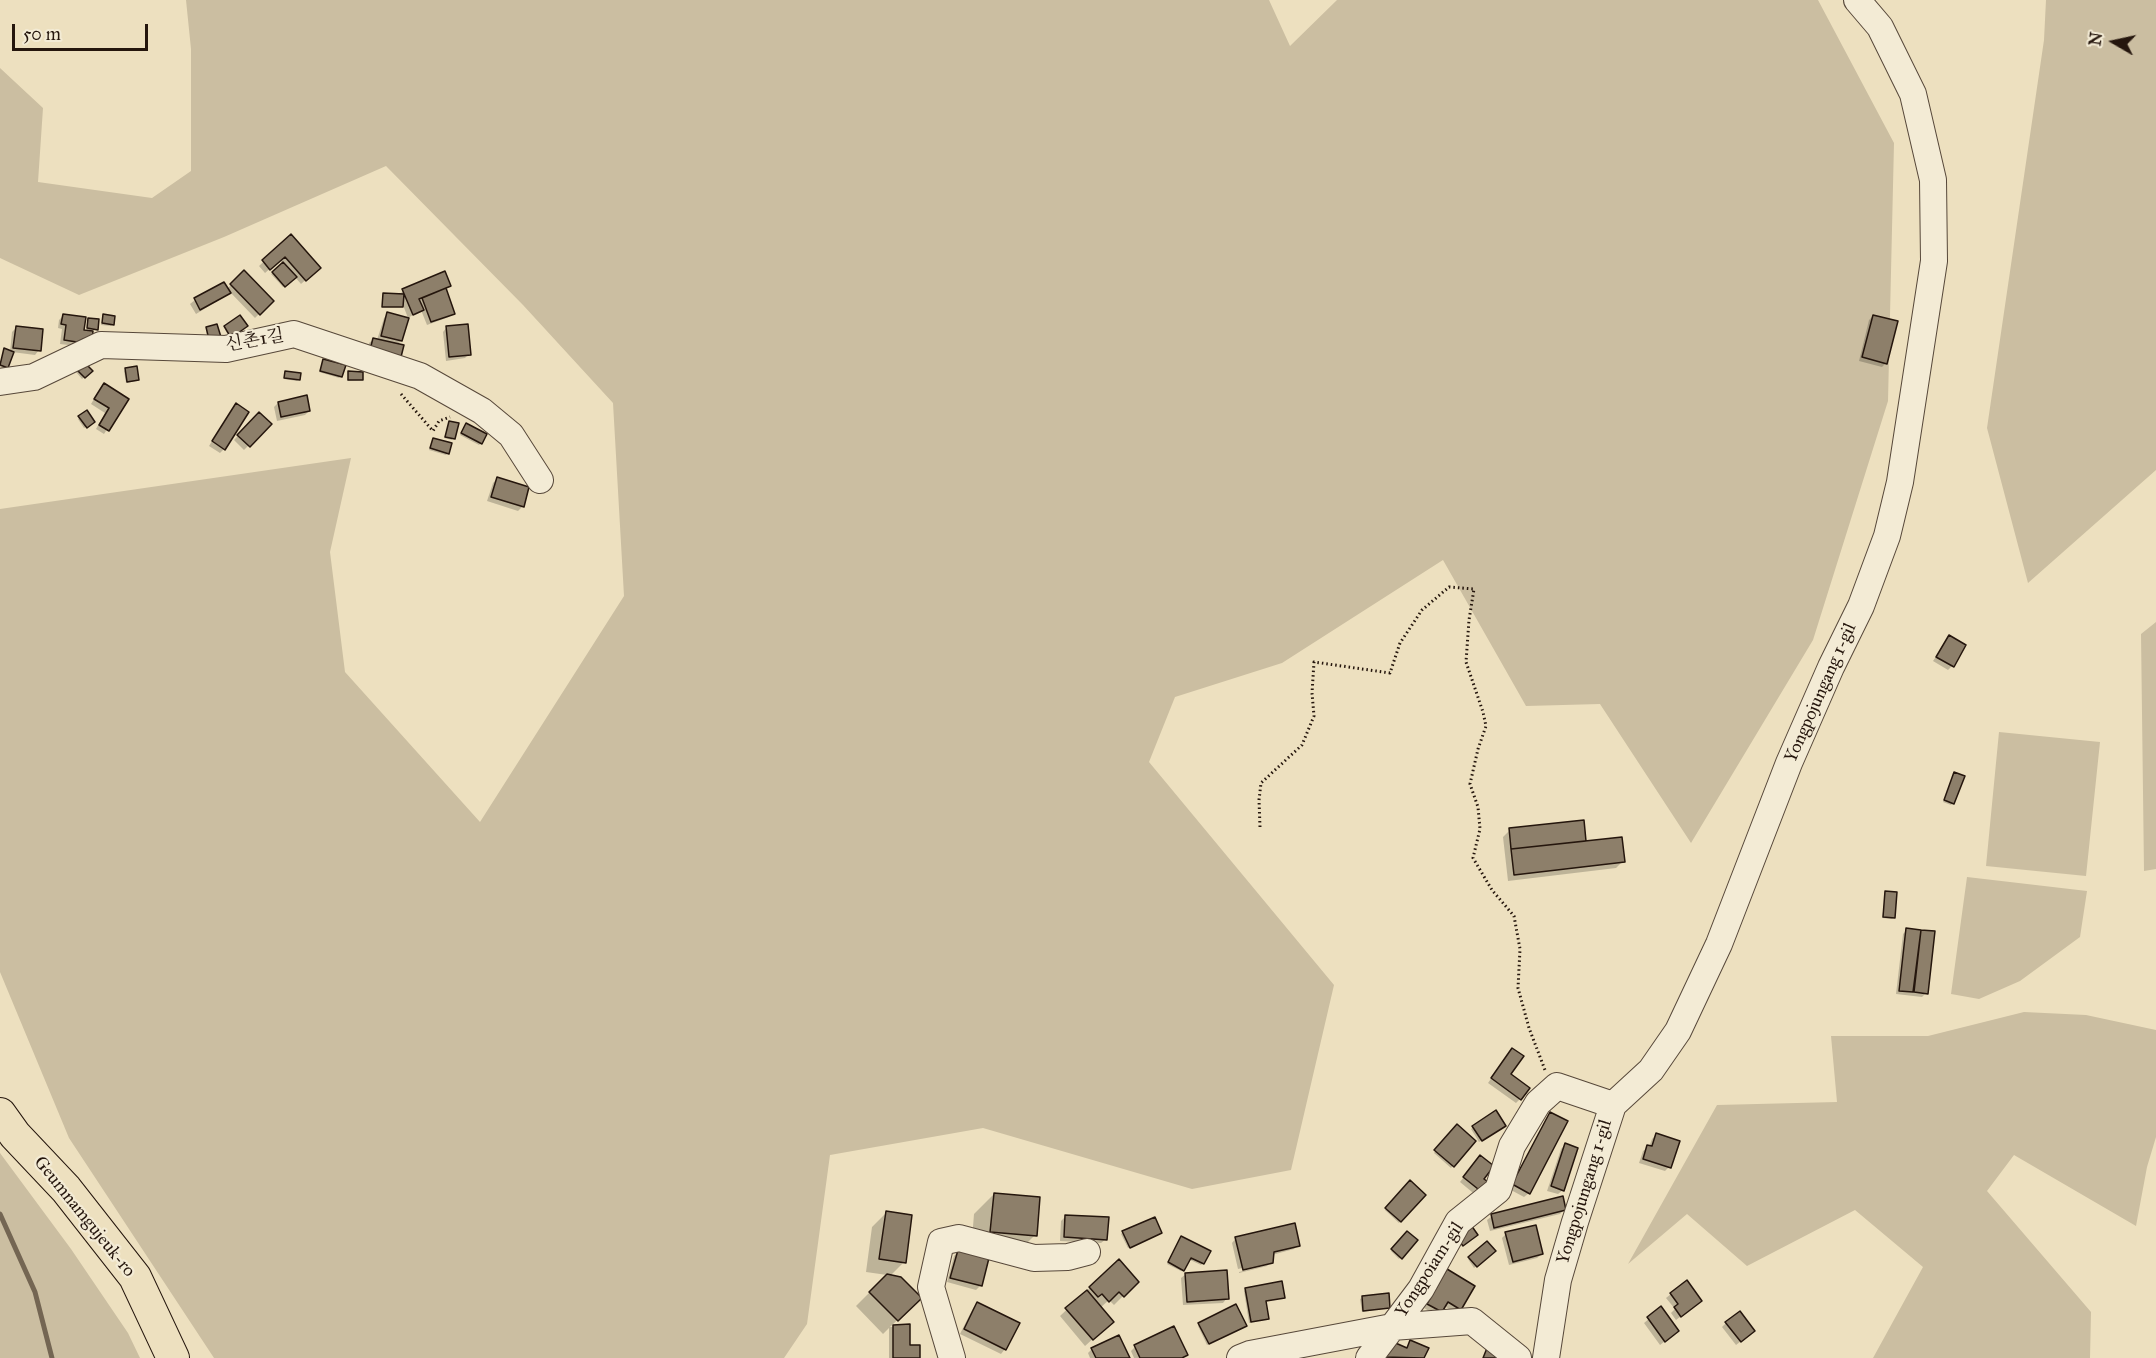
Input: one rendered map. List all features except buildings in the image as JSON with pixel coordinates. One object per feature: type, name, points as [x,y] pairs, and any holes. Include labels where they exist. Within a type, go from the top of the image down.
[{"type":"main road","name":"Geumnamgujeuk-ro","points":[[0,1114],[15,1136],[66,1189],[135,1277],[173,1358]]},
{"type":"street","name":"Yongpojungang 1-gil","points":[[1545,1358],[1558,1280],[1613,1105],[1651,1070],[1678,1030],[1719,944],[1789,763],[1831,667],[1861,606],[1887,536],[1900,482],[1911,423],[1917,367],[1934,261],[1933,180],[1913,94],[1880,27],[1857,0]]},
{"type":"street","name":"신촌1길","points":[[0,382],[34,377],[101,345],[226,349],[294,334],[420,376],[482,411],[511,435],[540,480]]},
{"type":"street","points":[[1557,1086],[1613,1105]]},
{"type":"street","name":"Yongpoiam-gil","points":[[1369,1358],[1420,1289],[1458,1222],[1498,1190],[1512,1146],[1538,1103],[1557,1086]]},
{"type":"street","points":[[952,1358],[932,1287],[941,1242],[959,1238],[1034,1258],[1068,1257],[1087,1252]]},
{"type":"street","points":[[1240,1358],[1336,1336],[1392,1327],[1472,1321],[1518,1358]]},
{"type":"path","points":[[381,363],[390,382],[433,430],[439,421],[450,417]]},
{"type":"path","points":[[1260,827],[1261,783],[1302,745],[1314,716],[1312,693],[1314,662],[1390,673],[1400,643],[1422,610],[1449,587],[1473,589],[1466,662],[1486,726],[1470,784],[1478,807],[1480,829],[1473,858],[1492,890],[1514,916],[1520,949],[1518,988],[1544,1069],[1557,1086]]},
{"type":"shaded area","points":[[186,0],[1269,0],[1290,46],[1337,0],[1818,0],[1894,143],[1888,401],[1813,640],[1691,843],[1600,704],[1526,706],[1443,560],[1282,663],[1175,697],[1149,762],[1334,985],[1291,1170],[1192,1189],[983,1128],[830,1155],[807,1324],[784,1358],[214,1358],[69,1138],[0,972],[0,509],[351,458],[330,552],[345,672],[480,822],[624,596],[613,403],[523,305],[386,166],[224,237],[79,295],[0,258],[0,68],[43,108],[38,182],[152,198],[191,171],[191,49]]},
{"type":"shaded area","points":[[2046,0],[2156,0],[2156,470],[2028,583],[1987,428],[2044,40]]},
{"type":"shaded area","points":[[2156,622],[2156,869],[2144,871],[2141,634]]},
{"type":"shaded area","points":[[1999,732],[2100,742],[2086,876],[1986,866]]},
{"type":"shaded area","points":[[1967,877],[2087,891],[2080,937],[2020,981],[1979,999],[1951,994]]},
{"type":"shaded area","points":[[2024,1012],[2086,1015],[2156,1030],[2156,1137],[2147,1167],[2136,1226],[2014,1155],[1987,1191],[2091,1312],[2090,1358],[1873,1358],[1923,1267],[1855,1210],[1747,1266],[1687,1214],[1628,1264],[1717,1105],[1837,1102],[1831,1036],[1928,1036]]},
{"type":"shaded area","points":[[0,1153],[71,1249],[128,1333],[140,1358],[0,1358]]},
{"type":"waterway","points":[[0,1214],[35,1292],[52,1358]]}]
